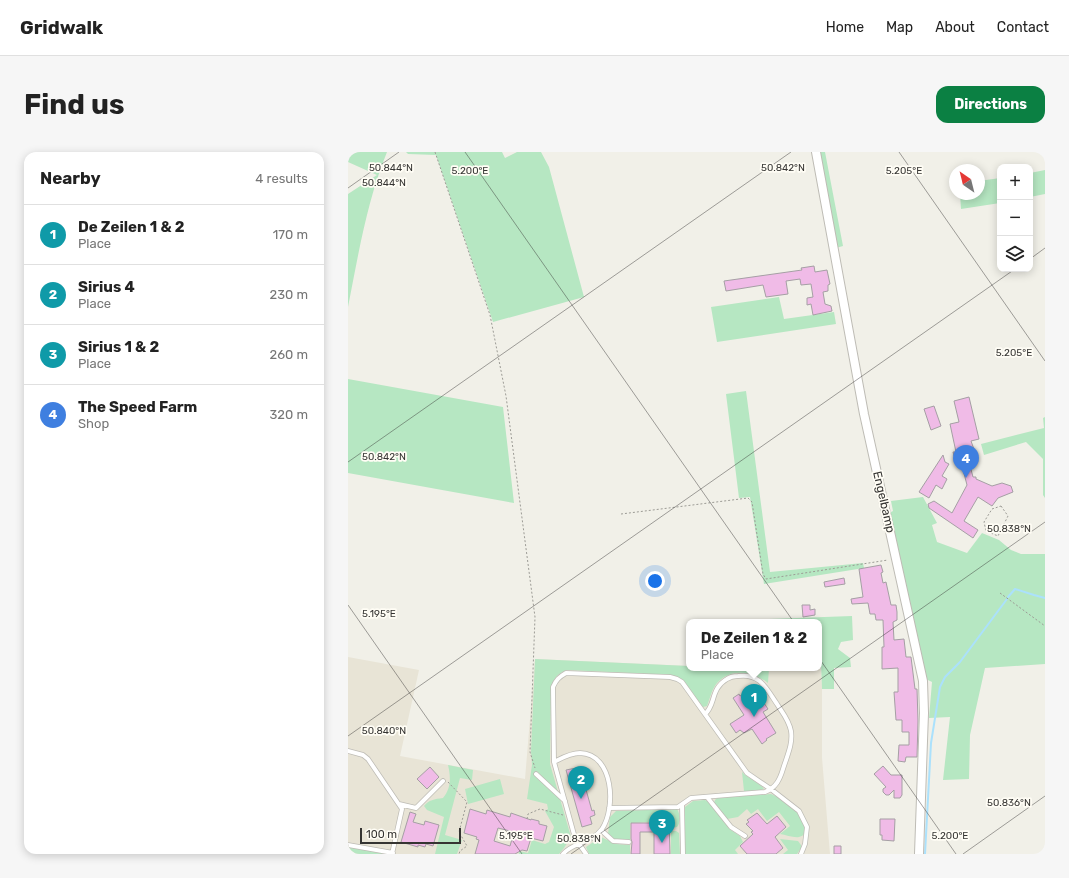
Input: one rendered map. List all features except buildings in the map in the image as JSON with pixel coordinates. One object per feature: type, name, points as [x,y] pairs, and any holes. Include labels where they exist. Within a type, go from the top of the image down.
[{"type":"street","name":"Engelbamp","points":[[816,152],[864,414],[923,681],[924,713],[919,854]]},
{"type":"lane","points":[[586,854],[575,838],[554,762],[553,687],[560,676],[566,673],[670,677],[682,682],[747,773],[792,804],[804,818],[807,827],[807,835],[801,854]]},
{"type":"lane","points":[[610,808],[678,807],[691,798],[765,792],[772,790],[780,778],[791,740],[788,722],[764,684],[758,679],[750,676],[727,679],[721,683],[716,690],[710,710],[705,714]]},
{"type":"lane","points":[[348,751],[363,755],[368,759],[402,809],[392,854],[348,845]]},
{"type":"lane","points":[[554,762],[580,753],[589,755],[597,760],[604,768],[608,777],[610,788],[610,808],[601,830],[585,842],[568,849],[563,854]]},
{"type":"lane","points":[[536,774],[565,801]]},
{"type":"lane","points":[[398,804],[416,808],[444,781]]},
{"type":"lane","points":[[707,797],[731,827],[745,836]]},
{"type":"lane","points":[[682,805],[683,854]]},
{"type":"lane","points":[[601,830],[614,842],[629,842]]},
{"type":"path","points":[[435,152],[490,315],[506,396],[535,617],[530,752],[536,774]]},
{"type":"path","points":[[621,514],[748,498],[752,502],[763,574],[766,579],[896,559]]},
{"type":"path","points":[[1001,506],[1008,516],[998,536],[986,531],[984,522],[992,509],[1001,506]]},
{"type":"path","points":[[1000,593],[1045,626]]},
{"type":"path","points":[[444,781],[445,779],[467,802],[459,832],[467,846],[460,851],[460,854]]},
{"type":"path","points":[[527,819],[528,814],[540,809],[569,817]]},
{"type":"shaded area","points":[[348,657],[419,670],[400,756],[525,779],[535,659],[686,666],[686,671],[821,671],[822,758],[830,854],[348,854]]},
{"type":"green space","points":[[348,152],[387,152],[374,190],[359,248],[348,307],[348,194],[377,175],[348,162]]},
{"type":"green space","points":[[406,152],[502,152],[505,158],[517,152],[541,152],[549,167],[584,297],[493,322],[436,155],[408,154]]},
{"type":"green space","points":[[819,152],[825,152],[843,246],[836,248]]},
{"type":"green space","points":[[1045,170],[1045,194],[1033,196],[1033,172]]},
{"type":"green space","points":[[997,178],[997,203],[961,209],[960,200],[985,200],[985,180]]},
{"type":"green space","points":[[779,297],[784,319],[834,312],[836,324],[717,342],[711,307]]},
{"type":"green space","points":[[348,379],[503,407],[514,503],[348,473]]},
{"type":"green space","points":[[746,391],[770,572],[863,563],[864,568],[764,584],[750,497],[739,498],[726,394]]},
{"type":"green space","points":[[1045,417],[1045,498],[1043,495],[1043,459],[1026,442],[984,455],[981,444],[1044,428],[1043,418]]},
{"type":"green space","points":[[923,497],[937,523],[932,525],[937,542],[967,553],[982,533],[999,540],[1011,550],[1021,554],[1045,554],[1045,664],[985,668],[970,735],[969,779],[943,780],[950,717],[929,718],[932,682],[926,679],[889,513],[893,511],[891,501]]},
{"type":"green space","points":[[852,616],[853,640],[841,642],[838,649],[850,658],[851,667],[834,668],[834,689],[822,689],[822,619],[769,619]]},
{"type":"green space","points":[[535,659],[686,666],[686,671],[769,671],[768,683],[756,676],[742,673],[736,673],[723,678],[717,683],[712,691],[707,706],[703,707],[683,680],[672,675],[567,670],[558,675],[551,688],[550,764],[571,837],[559,854],[519,854],[519,851],[528,853],[532,840],[545,844],[549,842],[554,827],[545,811],[548,809],[547,804],[527,799],[532,765],[531,751]]},
{"type":"green space","points":[[448,765],[473,770],[472,780],[460,778],[445,835],[462,840],[457,854],[435,854],[444,817],[427,810],[424,806],[432,800],[443,798],[446,794],[450,783]]},
{"type":"green space","points":[[742,772],[764,789],[758,791],[744,791]]},
{"type":"green space","points":[[500,779],[504,794],[468,804],[465,789]]},
{"type":"green space","points":[[771,794],[793,808],[801,818],[805,831],[803,835],[795,837],[780,834],[790,826],[779,812],[767,821],[758,809],[751,814],[747,809],[738,817],[727,819],[714,803],[717,798]]},
{"type":"green space","points":[[705,800],[709,802],[731,830],[740,836],[743,842],[735,850],[738,854],[685,854],[685,807],[693,801]]},
{"type":"green space","points":[[677,809],[680,818],[677,827],[672,828],[672,826],[670,826],[669,819],[650,819],[650,822],[630,823],[630,840],[616,840],[608,834],[610,817],[616,811]]},
{"type":"green space","points":[[671,831],[676,831],[679,833],[680,854],[671,854]]},
{"type":"green space","points":[[601,837],[616,844],[630,845],[630,854],[589,854],[586,847]]},
{"type":"green space","points":[[780,839],[798,841],[801,848],[797,854],[783,854],[788,850]]},
{"type":"green space","points":[[348,847],[382,853],[383,854],[348,854]]},
{"type":"waterway","points":[[1008,597],[1015,589],[1045,598]]},
{"type":"waterway","points":[[925,854],[931,743],[940,687],[945,677],[960,662],[1007,599]]},
{"type":"place","name":"The Speed Farm","points":[[966,478]]},
{"type":"place","name":"De Zeilen 1 & 2","points":[[754,717]]},
{"type":"place","name":"Sirius 4","points":[[581,799]]},
{"type":"place","name":"Sirius 1 & 2","points":[[662,843]]}]
